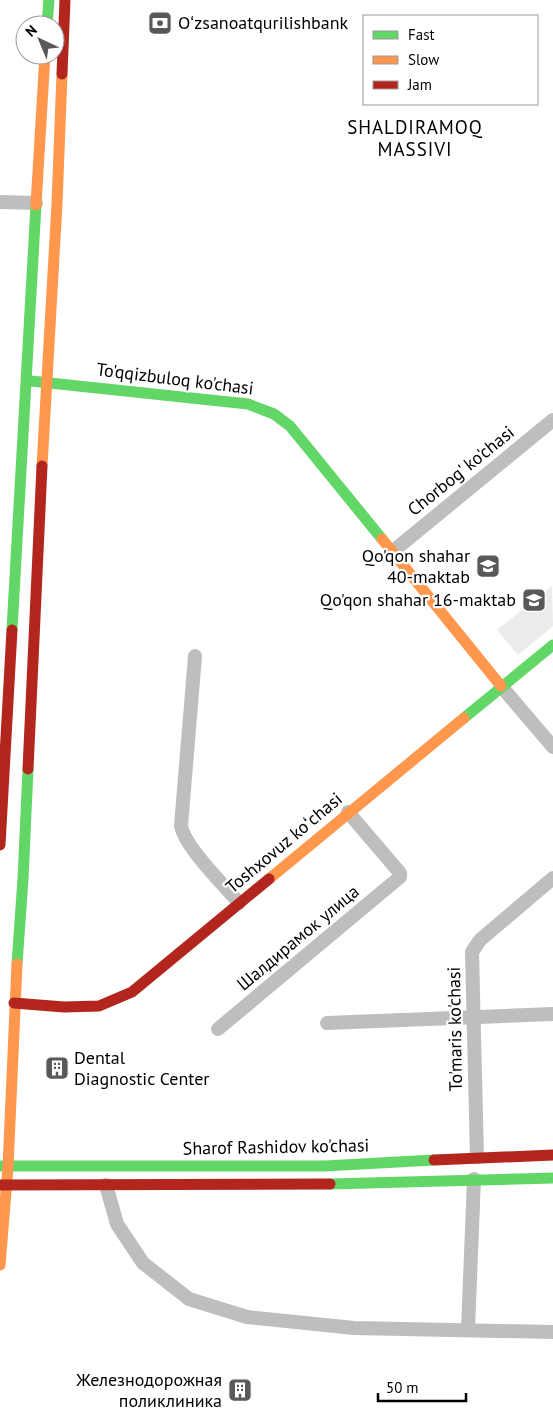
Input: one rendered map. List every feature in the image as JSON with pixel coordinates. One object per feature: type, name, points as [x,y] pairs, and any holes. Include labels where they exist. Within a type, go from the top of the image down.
[{"type":"main road","points":[[48,15],[49,0]]},
{"type":"main road","points":[[0,1257],[23,879],[46,382],[57,204],[65,0]]},
{"type":"main road","points":[[0,845],[7,605],[26,381],[44,65]]},
{"type":"main road","name":"To'qqizbuloq ko'chasi","points":[[26,381],[248,404],[274,414],[290,426],[501,686]]},
{"type":"main road","name":"Toshxovuz koʻchasi","points":[[14,1003],[64,1007],[98,1006],[132,992],[553,644]]},
{"type":"main road","name":"Sharof Rashidov ko'chasi","points":[[4,1167],[325,1166],[477,1157],[553,1155]]},
{"type":"main road","name":"Sharof Rashidov ko'chasi","points":[[3,1185],[327,1184],[553,1178]]},
{"type":"street","points":[[0,202],[36,203]]},
{"type":"street","name":"Chorbog' ko'chasi","points":[[392,552],[553,420]]},
{"type":"street","points":[[195,656],[181,826],[182,833],[239,903]]},
{"type":"street","name":"To'qqizbuloq ko'chasi","points":[[501,686],[553,747]]},
{"type":"street","name":"Шалдирамок улица","points":[[218,1029],[401,875],[348,812]]},
{"type":"street","name":"To'maris ko'chasi","points":[[477,1157],[472,952],[475,946],[553,878]]},
{"type":"street","points":[[327,1023],[553,1014]]},
{"type":"street","points":[[468,1329],[474,1179]]},
{"type":"street","points":[[106,1185],[118,1224],[143,1263],[189,1298],[247,1317],[354,1328],[553,1332]]},
{"type":"shaded area","points":[[552,586],[553,626],[518,655],[497,630]]},
{"type":"traffic: fast","points":[[48,15],[49,0]]},
{"type":"traffic: fast","points":[[12,630],[36,205]]},
{"type":"traffic: fast","points":[[31,381],[248,404],[274,414],[290,426],[382,539]]},
{"type":"traffic: fast","points":[[464,718],[553,645]]},
{"type":"traffic: fast","points":[[17,964],[28,769]]},
{"type":"traffic: fast","points":[[0,1166],[325,1166],[434,1160]]},
{"type":"traffic: fast","points":[[330,1184],[553,1178]]},
{"type":"traffic: slow","points":[[36,205],[44,65]]},
{"type":"traffic: slow","points":[[42,466],[57,204],[62,74]]},
{"type":"traffic: slow","points":[[382,539],[501,686]]},
{"type":"traffic: slow","points":[[269,879],[464,718]]},
{"type":"traffic: slow","points":[[0,1265],[8,1167],[17,964]]},
{"type":"traffic: jam","points":[[62,74],[65,0]]},
{"type":"traffic: jam","points":[[28,769],[42,466]]},
{"type":"traffic: jam","points":[[0,845],[12,630]]},
{"type":"traffic: jam","points":[[14,1003],[64,1007],[99,1006],[132,992],[269,879]]},
{"type":"traffic: jam","points":[[434,1160],[553,1155]]},
{"type":"traffic: jam","points":[[0,1185],[330,1184]]},
{"type":"place","name":"Oʻzsanoatqurilishbank","points":[[160,23]]},
{"type":"place","name":"Qo'qon shahar 40-maktab","points":[[488,566]]},
{"type":"place","name":"Qo'qon shahar 16-maktab","points":[[534,600]]},
{"type":"place","name":"Dental Diagnostic Center","points":[[57,1068]]},
{"type":"place","name":"Железнодорожная поликлиника","points":[[240,1390]]},
{"type":"district","name":"SHALDIRAMOQ MASSIVI","points":[[415,138]]}]
